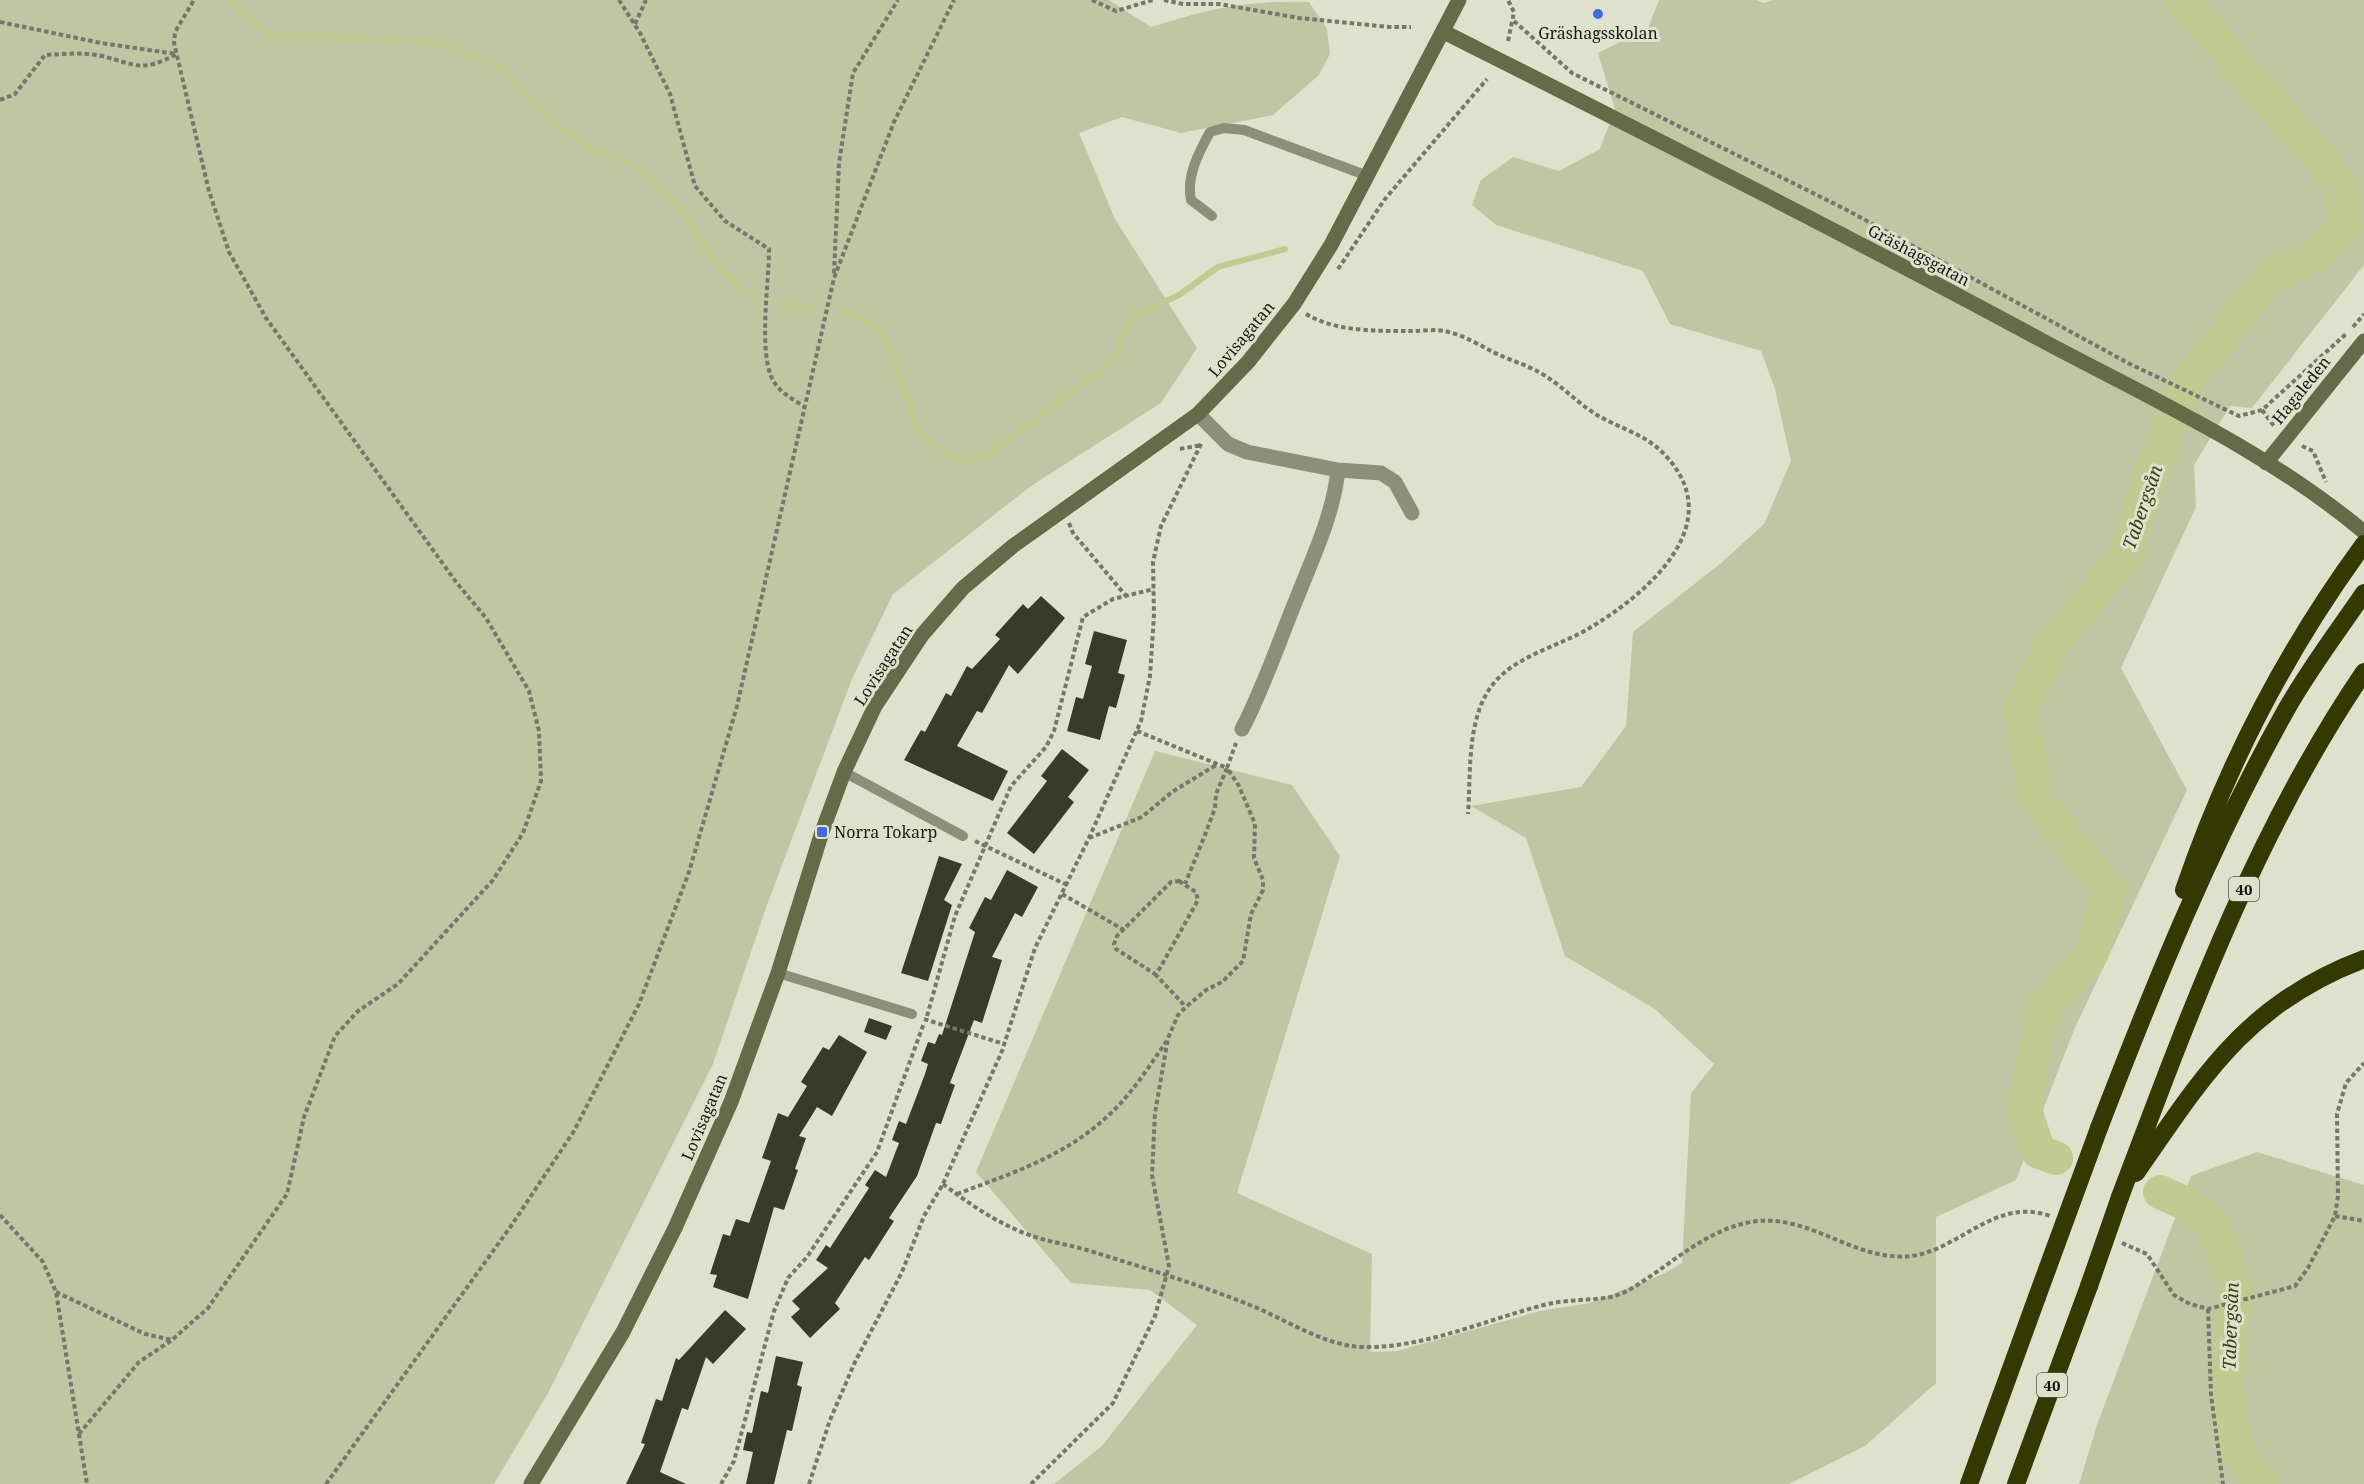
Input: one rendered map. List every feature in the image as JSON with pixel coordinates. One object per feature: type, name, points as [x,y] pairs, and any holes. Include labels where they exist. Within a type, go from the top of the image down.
[{"type":"highway","points":[[1969,1484],[2142,1014],[2201,841],[2242,746],[2303,638],[2364,544]]},
{"type":"highway","points":[[2142,1014],[2188,905],[2241,793],[2288,708],[2364,593]]},
{"type":"highway","name":"40","points":[[2016,1484],[2120,1197],[2212,960],[2249,877],[2321,740],[2364,672]]},
{"type":"highway","points":[[2120,1197],[2198,1083],[2228,1047],[2258,1020],[2323,976],[2364,959]]},
{"type":"street","name":"Lovisagatan","points":[[531,1484],[623,1332],[675,1228],[731,1102],[778,973],[844,772],[875,706],[922,635],[963,588],[1060,510],[1198,414],[1300,309],[1459,0]]},
{"type":"street","name":"Gräshagsgatan","points":[[1444,32],[1709,165],[2187,416],[2266,463],[2364,532]]},
{"type":"street","name":"Hagaleden","points":[[2266,463],[2364,340]]},
{"type":"street","points":[[1198,414],[1228,444],[1247,452],[1338,470],[1381,473],[1395,482],[1412,513]]},
{"type":"street","points":[[1242,729],[1263,689],[1322,534],[1335,494],[1338,470]]},
{"type":"lane","points":[[1212,216],[1191,200],[1189,190],[1197,155],[1210,132],[1224,128],[1244,130],[1368,176]]},
{"type":"lane","points":[[844,772],[963,836]]},
{"type":"lane","points":[[778,973],[912,1014]]},
{"type":"path","points":[[79,1434],[139,1362],[172,1340],[208,1308],[287,1194],[304,1117],[335,1036],[358,1011],[398,984],[493,880],[522,833],[541,780],[539,731],[529,691],[486,618],[456,582],[266,318],[229,252],[209,192],[174,43],[175,32],[194,0]]},
{"type":"path","points":[[619,0],[635,24],[670,94],[695,186],[725,221],[769,249],[765,341],[771,376],[785,394],[805,407]]},
{"type":"path","points":[[635,24],[646,0]]},
{"type":"path","points":[[834,278],[839,163],[853,73],[898,0]]},
{"type":"path","points":[[326,1484],[511,1226],[567,1140],[639,1004],[689,872],[737,706],[834,278],[894,122],[954,0]]},
{"type":"path","points":[[1092,0],[1116,11],[1153,0]]},
{"type":"path","points":[[1164,0],[1183,4],[1219,4],[1299,18],[1411,27]]},
{"type":"path","points":[[1508,0],[1514,12],[1514,21],[1508,41]]},
{"type":"path","points":[[1514,21],[1572,73],[1845,209],[2171,384],[2239,416],[2262,411],[2355,326],[2364,314]]},
{"type":"path","points":[[0,22],[101,43],[177,54]]},
{"type":"path","points":[[0,100],[15,94],[45,56],[99,56],[138,67],[152,67],[177,54]]},
{"type":"path","points":[[1337,270],[1385,199],[1486,79]]},
{"type":"path","points":[[1300,309],[1310,308]]},
{"type":"path","points":[[1299,322],[1300,309]]},
{"type":"path","points":[[1300,309],[1318,321],[1345,327],[1386,331],[1443,330],[1520,361],[1547,377],[1594,413],[1660,449],[1674,467],[1688,497],[1689,521],[1684,539],[1676,554],[1639,592],[1587,630],[1523,662],[1494,682],[1487,692],[1475,730],[1468,814]]},
{"type":"path","points":[[809,1484],[830,1420],[855,1362],[902,1272],[924,1216],[943,1184],[1004,1044],[1035,948],[1067,885],[1137,731],[1150,676],[1154,615],[1153,562],[1161,526],[1212,428]]},
{"type":"path","points":[[1060,510],[1073,533],[1126,596]]},
{"type":"path","points":[[1185,884],[1215,808],[1216,794],[1242,729]]},
{"type":"path","points":[[956,1194],[1044,1160],[1101,1122],[1136,1086],[1168,1038],[1178,1015],[1222,982],[1243,961],[1251,914],[1263,890],[1263,880],[1254,858],[1255,824],[1239,786],[1227,768],[1137,731]]},
{"type":"path","points":[[1089,838],[1142,817],[1172,792],[1217,764]]},
{"type":"path","points":[[963,836],[1067,885]]},
{"type":"path","points":[[1155,974],[1198,900],[1196,892],[1179,881],[1171,882],[1117,936],[1114,944],[1116,949],[1148,972],[1155,974],[1186,1007]]},
{"type":"path","points":[[1062,894],[1124,930]]},
{"type":"path","points":[[912,1014],[1004,1044]]},
{"type":"path","points":[[1031,1484],[1113,1403],[1155,1316],[1168,1276],[1169,1266],[1152,1175],[1155,1113],[1168,1038]]},
{"type":"path","points":[[2116,1241],[2147,1254],[2174,1295],[2190,1304],[2210,1308],[2295,1286],[2308,1268],[2335,1216],[2338,1196],[2337,1114],[2346,1083],[2364,1063]]},
{"type":"path","points":[[943,1184],[982,1212],[1024,1233],[1168,1276],[1250,1305],[1319,1335],[1358,1347],[1396,1346],[1544,1304],[1613,1296],[1637,1286],[1711,1235],[1750,1222],[1774,1220],[1802,1227],[1862,1252],[1892,1257],[1917,1255],[1989,1221],[2017,1212],[2033,1211],[2054,1217]]},
{"type":"path","points":[[0,1215],[44,1262],[56,1292],[87,1484]]},
{"type":"path","points":[[2335,1216],[2364,1221]]},
{"type":"path","points":[[56,1292],[145,1334],[172,1340]]},
{"type":"path","points":[[2210,1308],[2211,1395],[2223,1484]]},
{"type":"green space","points":[[0,0],[1109,0],[1151,27],[1228,7],[1247,4],[1309,2],[1327,29],[1330,54],[1319,75],[1273,115],[1181,133],[1122,117],[1079,133],[1115,219],[1197,348],[1161,403],[1031,486],[893,594],[852,679],[767,905],[713,1064],[548,1393],[494,1484],[0,1484]]},
{"type":"green space","points":[[1659,0],[1756,0],[1764,3],[1773,0],[2364,0],[2364,265],[2252,408],[2230,406],[2194,465],[2196,507],[2121,668],[2187,790],[2074,1030],[2016,1180],[1936,1217],[1936,1383],[1865,1446],[1789,1484],[1054,1484],[1102,1446],[1197,1325],[1150,1290],[1071,1283],[976,1172],[1155,751],[1292,785],[1340,856],[1237,1193],[1372,1254],[1370,1352],[1397,1351],[1540,1311],[1590,1303],[1663,1274],[1682,1263],[1691,1093],[1714,1064],[1655,1009],[1565,956],[1526,838],[1471,806],[1581,787],[1626,726],[1633,632],[1720,564],[1764,524],[1791,461],[1775,389],[1761,351],[1670,324],[1643,271],[1496,225],[1472,205],[1481,180],[1513,157],[1559,171],[1600,149],[1615,109],[1598,53],[1648,28]]},
{"type":"green space","points":[[2257,1152],[2364,1185],[2364,1484],[2079,1484],[2098,1422],[2191,1176]]},
{"type":"building","points":[[1041,596],[1065,618],[1018,674],[1009,665],[982,713],[977,711],[957,746],[1008,771],[993,801],[904,760],[921,730],[925,732],[946,693],[951,696],[967,666],[972,669],[1000,639],[995,635],[1023,604],[1028,609]]},
{"type":"building","points":[[1094,631],[1127,640],[1118,673],[1125,675],[1116,708],[1109,706],[1100,740],[1067,731],[1076,697],[1083,699],[1092,666],[1085,664]]},
{"type":"building","points":[[1062,749],[1089,770],[1068,797],[1074,802],[1034,854],[1007,833],[1047,781],[1041,776]]},
{"type":"building","points":[[939,856],[962,864],[944,900],[952,905],[928,981],[901,973]]},
{"type":"building","points":[[1007,870],[1038,887],[1022,917],[1015,913],[992,957],[1002,960],[982,1023],[974,1020],[950,1083],[955,1085],[941,1124],[936,1123],[917,1176],[889,1218],[894,1221],[869,1260],[865,1257],[835,1303],[840,1309],[810,1338],[791,1317],[800,1309],[792,1301],[828,1268],[816,1260],[826,1245],[830,1248],[869,1188],[865,1185],[875,1170],[886,1177],[899,1143],[892,1140],[899,1121],[906,1124],[925,1074],[928,1064],[921,1061],[928,1042],[935,1044],[939,1034],[942,1035],[975,932],[969,928],[985,897],[991,900]]},
{"type":"building","points":[[869,1018],[892,1026],[886,1040],[864,1032]]},
{"type":"building","points":[[839,1035],[867,1052],[832,1116],[817,1107],[799,1136],[806,1138],[795,1169],[798,1170],[784,1210],[774,1207],[748,1299],[713,1287],[717,1275],[710,1274],[723,1234],[730,1236],[736,1219],[749,1223],[771,1161],[762,1158],[778,1113],[788,1117],[807,1086],[801,1082],[823,1047],[829,1050]]},
{"type":"building","points":[[725,1310],[746,1329],[713,1364],[706,1357],[688,1410],[682,1408],[660,1472],[686,1484],[626,1484],[645,1444],[641,1443],[656,1399],[662,1401],[676,1358],[679,1360]]},
{"type":"building","points":[[776,1356],[803,1362],[797,1385],[802,1387],[792,1431],[787,1430],[774,1484],[746,1484],[753,1452],[743,1450],[747,1432],[752,1433],[761,1391],[768,1393]]},
{"type":"waterway","points":[[232,0],[237,8],[269,35],[438,42],[502,68],[554,124],[586,146],[638,168],[677,205],[719,267],[742,290],[758,296]]},
{"type":"waterway","name":"Tabergsån","points":[[2056,1158],[2039,1152],[2024,1108],[2043,1011],[2091,955],[2110,891],[2035,798],[2020,709],[2054,642],[2125,556],[2151,474],[2184,385],[2270,277],[2319,254],[2345,225],[2341,184],[2182,0]]},
{"type":"waterway","points":[[842,313],[854,314],[880,332],[896,366],[919,434],[961,462],[992,452],[1116,359],[1121,339],[1134,316],[1179,295],[1218,267],[1285,249]]},
{"type":"waterway","points":[[778,303],[813,309]]},
{"type":"waterway","name":"Tabergsån","points":[[2160,1192],[2187,1204],[2212,1223],[2233,1278],[2235,1297],[2227,1386],[2235,1450],[2263,1484]]},
{"type":"place","name":"Gräshagsskolan","points":[[1598,14]]},
{"type":"place","name":"Norra Tokarp","points":[[822,832]]}]
